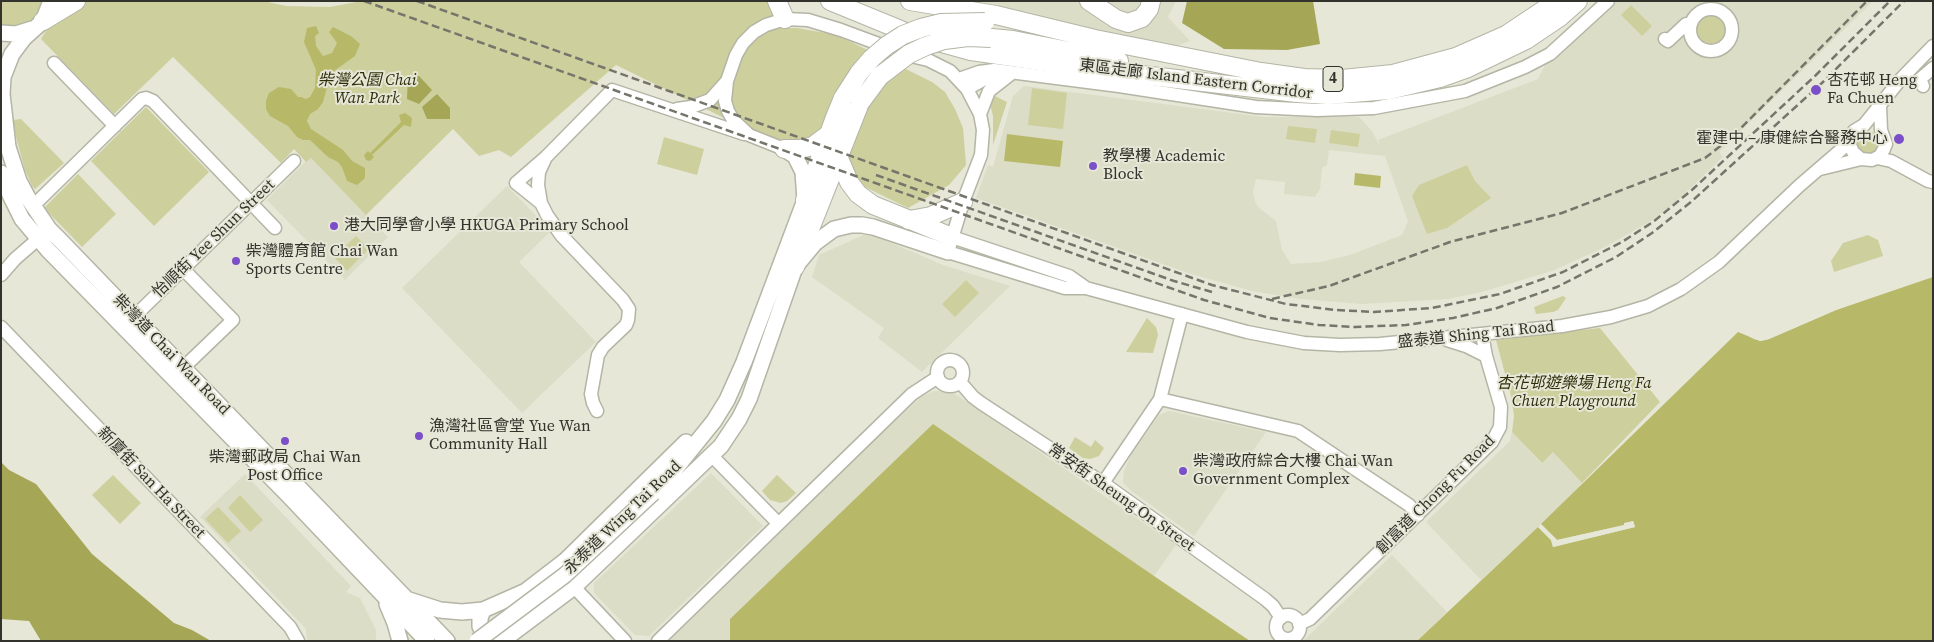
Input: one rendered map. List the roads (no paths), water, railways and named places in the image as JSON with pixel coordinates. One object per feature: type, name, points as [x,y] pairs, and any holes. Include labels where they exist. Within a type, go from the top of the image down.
[{"type":"highway","points":[[38,24],[76,1]]},
{"type":"highway","points":[[777,1],[786,19]]},
{"type":"highway","name":"東區走廊 Island Eastern Corridor","points":[[830,1],[905,32],[971,51],[1117,72],[1297,94],[1328,95],[1366,93],[1416,85],[1468,68],[1526,40],[1560,17],[1578,1]]},
{"type":"highway","name":"東區走廊 Island Eastern Corridor","points":[[910,1],[996,15],[1095,39],[1277,75],[1322,79],[1358,78],[1413,70],[1456,57],[1506,35],[1557,1]]},
{"type":"highway","points":[[1089,1],[1116,20],[1128,22],[1142,18],[1149,10],[1151,1]]},
{"type":"highway","points":[[988,30],[1013,40],[1236,86]]},
{"type":"highway","points":[[804,200],[829,134],[852,100],[909,54],[944,40],[968,37],[988,30],[1095,39]]},
{"type":"highway","points":[[795,267],[838,156],[852,100]]},
{"type":"highway","points":[[784,149],[807,148],[818,144],[829,134]]},
{"type":"highway","points":[[838,156],[849,182],[858,194],[873,205],[909,220],[950,245]]},
{"type":"highway","points":[[909,220],[931,216],[963,202]]},
{"type":"main road","name":"柴灣道 Chai Wan Road","points":[[44,234],[10,158],[2,94],[3,77],[8,62],[17,47],[38,24],[51,1]]},
{"type":"main road","points":[[1,33],[16,34],[38,24]]},
{"type":"main road","points":[[784,149],[795,156],[803,172],[804,200]]},
{"type":"main road","name":"柴灣道 Chai Wan Road","points":[[1,173],[16,208],[44,234],[130,324],[169,375],[427,641]]},
{"type":"main road","name":"永泰道 Wing Tai Road","points":[[477,641],[565,575],[652,494],[698,442],[721,411],[744,362],[804,200]]},
{"type":"main road","points":[[795,267],[823,236],[834,229],[851,225],[873,227],[950,245]]},
{"type":"main road","name":"永泰道 Wing Tai Road","points":[[502,641],[574,587],[712,456],[733,429],[744,410],[795,267]]},
{"type":"main road","name":"柴灣道 Chai Wan Road","points":[[130,324],[183,368],[447,641]]},
{"type":"main road","points":[[405,599],[440,610],[462,612],[483,610],[526,591],[565,561],[721,411]]},
{"type":"main road","name":"柴灣道 Chai Wan Road","points":[[382,593],[395,623],[400,641]]},
{"type":"main road","points":[[483,610],[480,626],[483,633],[491,641]]},
{"type":"street","points":[[958,79],[979,72],[994,70],[1119,86],[1256,107],[1318,110],[1374,108],[1465,90],[1525,67],[1550,54],[1608,1]]},
{"type":"street","points":[[1711,5],[1723,13],[1731,24],[1731,37],[1724,47],[1711,51],[1699,47],[1691,37],[1691,24],[1700,12],[1711,5]]},
{"type":"street","points":[[749,135],[733,120],[728,111],[725,91],[736,55],[743,43],[754,32],[766,25],[786,19],[808,20],[824,24],[911,56],[928,60],[950,71],[968,89],[980,114],[984,138],[982,150],[950,245]]},
{"type":"street","points":[[1665,39],[1668,41],[1686,24],[1691,24]]},
{"type":"street","name":"盛泰道 Shing Tai Road","points":[[950,245],[1068,276],[1086,288],[1247,332],[1304,343],[1340,345],[1380,344],[1586,323],[1634,312],[1648,306],[1681,289],[1719,262],[1799,186],[1850,142],[1854,131],[1864,125],[1900,80],[1933,46]]},
{"type":"street","points":[[54,63],[115,126]]},
{"type":"street","points":[[1923,86],[1920,79],[1933,68]]},
{"type":"street","points":[[968,89],[983,80],[1012,73]]},
{"type":"street","points":[[980,114],[989,91],[1012,73]]},
{"type":"street","points":[[671,109],[692,107],[706,102],[719,92],[727,81]]},
{"type":"street","points":[[597,411],[592,403],[592,394],[598,355],[603,347],[626,325],[629,314],[626,304],[561,235],[540,203],[516,183],[546,157],[612,90],[749,135],[784,149]]},
{"type":"street","points":[[32,206],[142,99],[146,98],[153,101],[275,228]]},
{"type":"street","points":[[1880,106],[1881,130],[1885,139],[1881,153]]},
{"type":"street","points":[[1864,125],[1873,125],[1881,130]]},
{"type":"street","points":[[1850,142],[1853,152],[1861,159]]},
{"type":"street","name":"盛泰道 Shing Tai Road","points":[[1820,168],[1861,159],[1872,160],[1881,153],[1891,161],[1931,180]]},
{"type":"street","points":[[540,203],[538,185],[540,172],[546,157]]},
{"type":"street","name":"怡順街 Yee Shun Street","points":[[130,324],[142,309],[294,161]]},
{"type":"street","points":[[524,190],[533,192],[538,185]]},
{"type":"street","points":[[1,275],[15,259],[44,234]]},
{"type":"street","points":[[169,375],[183,368],[232,320],[183,269]]},
{"type":"street","points":[[1103,483],[1160,399],[1182,314]]},
{"type":"street","name":"新廈街 San Ha Street","points":[[1,327],[290,627],[298,641]]},
{"type":"street","name":"創富道 Chong Fu Road","points":[[1299,624],[1310,619],[1492,442],[1500,428],[1501,407],[1486,356],[1482,334]]},
{"type":"street","points":[[1442,339],[1466,346],[1486,356]]},
{"type":"street","points":[[951,360],[958,363],[963,370],[960,382],[952,386],[944,384],[938,378],[940,365],[951,360]]},
{"type":"street","points":[[658,641],[912,394],[938,378]]},
{"type":"street","name":"常安街 Sheung On Street","points":[[960,382],[980,403],[1103,483],[1265,599],[1273,606],[1281,618]]},
{"type":"street","points":[[1160,399],[1298,431],[1409,505],[1418,515]]},
{"type":"street","points":[[712,456],[778,523]]},
{"type":"street","points":[[574,587],[624,641]]},
{"type":"street","points":[[1285,616],[1293,617],[1299,624],[1299,630],[1295,636],[1284,638],[1277,630],[1277,623],[1285,616]]},
{"type":"railway","points":[[364,1],[1204,300],[1270,318],[1319,325],[1355,327],[1406,325],[1453,318],[1497,308],[1557,287],[1616,257],[1652,233],[1691,202],[1823,82],[1904,1]]},
{"type":"railway","points":[[417,1],[1212,285],[1286,304],[1374,312],[1432,308],[1500,294],[1563,272],[1622,242],[1653,222],[1693,189],[1816,75],[1890,1]]},
{"type":"railway","points":[[1272,299],[1329,286],[1450,242],[1562,213],[1705,158],[1732,137],[1867,1]]},
{"type":"railway","points":[[876,175],[1174,281],[1212,292]]},
{"type":"place","name":"杏花邨 Heng Fa Chuen","points":[[1816,90]]},
{"type":"place","name":"霍建中 – 康健綜合醫務中心","points":[[1899,139]]},
{"type":"place","name":"教學樓 Academic Block","points":[[1093,166]]},
{"type":"place","name":"港大同學會小學 HKUGA Primary School","points":[[334,226]]},
{"type":"place","name":"柴灣體育館 Chai Wan Sports Centre","points":[[236,261]]},
{"type":"place","name":"漁灣社區會堂 Yue Wan Community Hall","points":[[419,436]]},
{"type":"place","name":"柴灣郵政局 Chai Wan Post Office","points":[[285,441]]},
{"type":"place","name":"柴灣政府綜合大樓 Chai Wan Government Complex","points":[[1183,471]]},
{"type":"park label","name":"柴灣公園 Chai Wan Park","points":[[367,90]]},
{"type":"park label","name":"杏花邨遊樂場 Heng Fa Chuen Playground","points":[[1574,393]]}]
